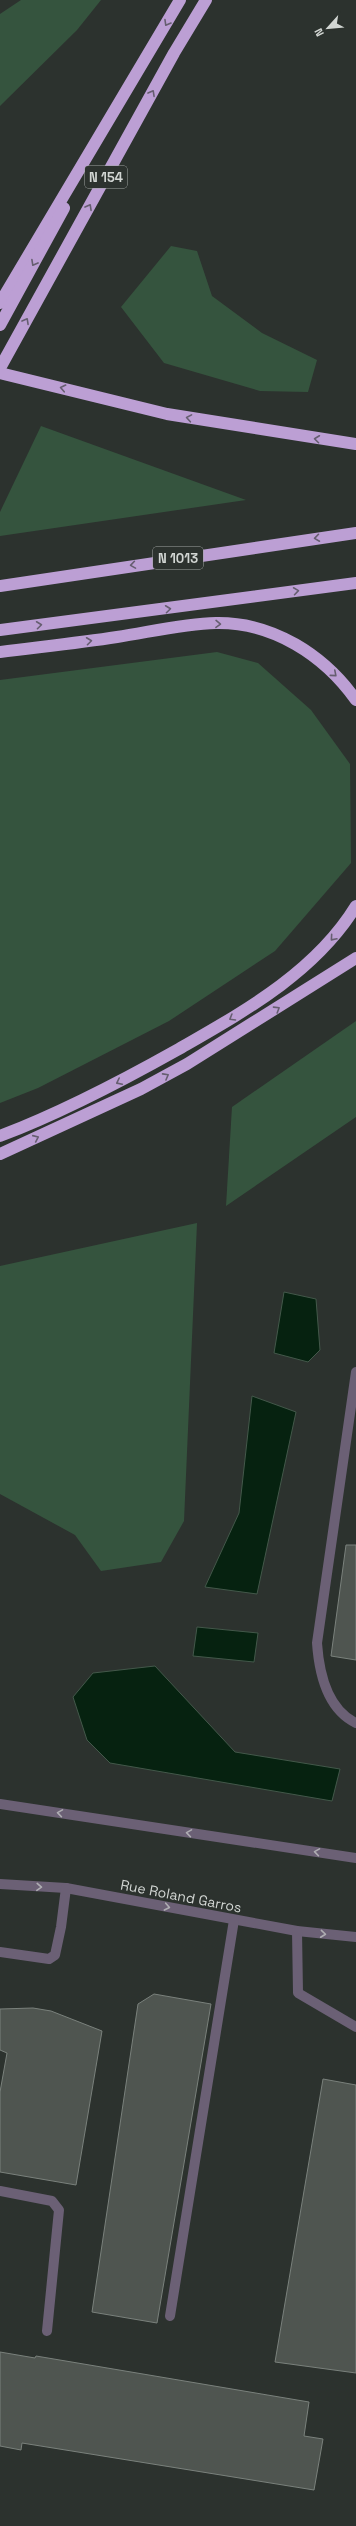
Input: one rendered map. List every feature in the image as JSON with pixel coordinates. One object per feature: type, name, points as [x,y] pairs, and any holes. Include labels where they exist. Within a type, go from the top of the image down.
[{"type":"highway","points":[[0,303],[66,189],[180,0]]},
{"type":"highway","name":"N 154","points":[[0,368],[170,60],[206,0]]},
{"type":"highway","name":"N 154","points":[[0,325],[154,45]]},
{"type":"highway","points":[[0,373],[167,414],[356,444]]},
{"type":"highway","name":"N 1013","points":[[0,586],[356,533]]},
{"type":"highway","points":[[0,630],[356,583]]},
{"type":"highway","points":[[0,652],[108,639],[185,626],[216,623],[239,625],[275,634],[299,645],[342,681],[356,700]]},
{"type":"highway","points":[[0,1136],[76,1103],[146,1067],[247,1008],[282,984],[325,947],[344,926],[356,906]]},
{"type":"highway","points":[[0,1154],[141,1089],[186,1064],[356,958]]},
{"type":"lane","points":[[356,1372],[317,1643],[319,1669],[328,1694],[347,1718],[356,1723]]},
{"type":"lane","points":[[0,1804],[356,1858]]},
{"type":"lane","name":"Rue Roland Garros","points":[[0,1884],[66,1888],[297,1931],[356,1937]]},
{"type":"lane","points":[[0,1952],[49,1959],[55,1955],[61,1927],[66,1888]]},
{"type":"lane","points":[[170,2316],[234,1920]]},
{"type":"lane","points":[[297,1931],[298,1993],[356,2027]]},
{"type":"lane","points":[[0,2191],[52,2201],[59,2210],[47,2331]]},
{"type":"shaded area","points":[[21,0],[101,0],[77,30],[0,106],[0,14]]},
{"type":"shaded area","points":[[171,246],[197,251],[212,296],[262,333],[317,360],[308,392],[260,391],[164,363],[121,307]]},
{"type":"shaded area","points":[[41,426],[246,500],[0,536],[0,512]]},
{"type":"shaded area","points":[[217,652],[258,663],[311,710],[350,764],[351,863],[275,951],[169,1021],[38,1088],[0,1103],[0,680]]},
{"type":"shaded area","points":[[356,1021],[356,1117],[226,1206],[232,1107]]},
{"type":"shaded area","points":[[197,1223],[184,1521],[161,1562],[101,1571],[75,1535],[0,1494],[0,1266]]},
{"type":"shaded area","points":[[284,1292],[316,1299],[320,1350],[308,1362],[274,1353]]},
{"type":"shaded area","points":[[252,1396],[296,1412],[257,1594],[205,1587],[239,1513]]},
{"type":"shaded area","points":[[197,1627],[258,1633],[254,1662],[193,1656]]},
{"type":"shaded area","points":[[155,1666],[235,1752],[340,1769],[332,1801],[110,1763],[87,1740],[73,1697],[93,1673]]},
{"type":"building","points":[[346,1545],[356,1545],[356,1660],[331,1656]]},
{"type":"building","points":[[154,1994],[211,2004],[157,2323],[92,2312],[138,2004]]},
{"type":"building","points":[[33,2008],[51,2011],[102,2031],[76,2185],[0,2172],[0,2092],[7,2053],[0,2050],[0,2009]]},
{"type":"building","points":[[323,2079],[356,2085],[356,2373],[275,2362]]},
{"type":"building","points":[[0,2352],[35,2358],[36,2356],[309,2402],[304,2436],[323,2439],[314,2490],[22,2443],[21,2450],[0,2446]]}]
